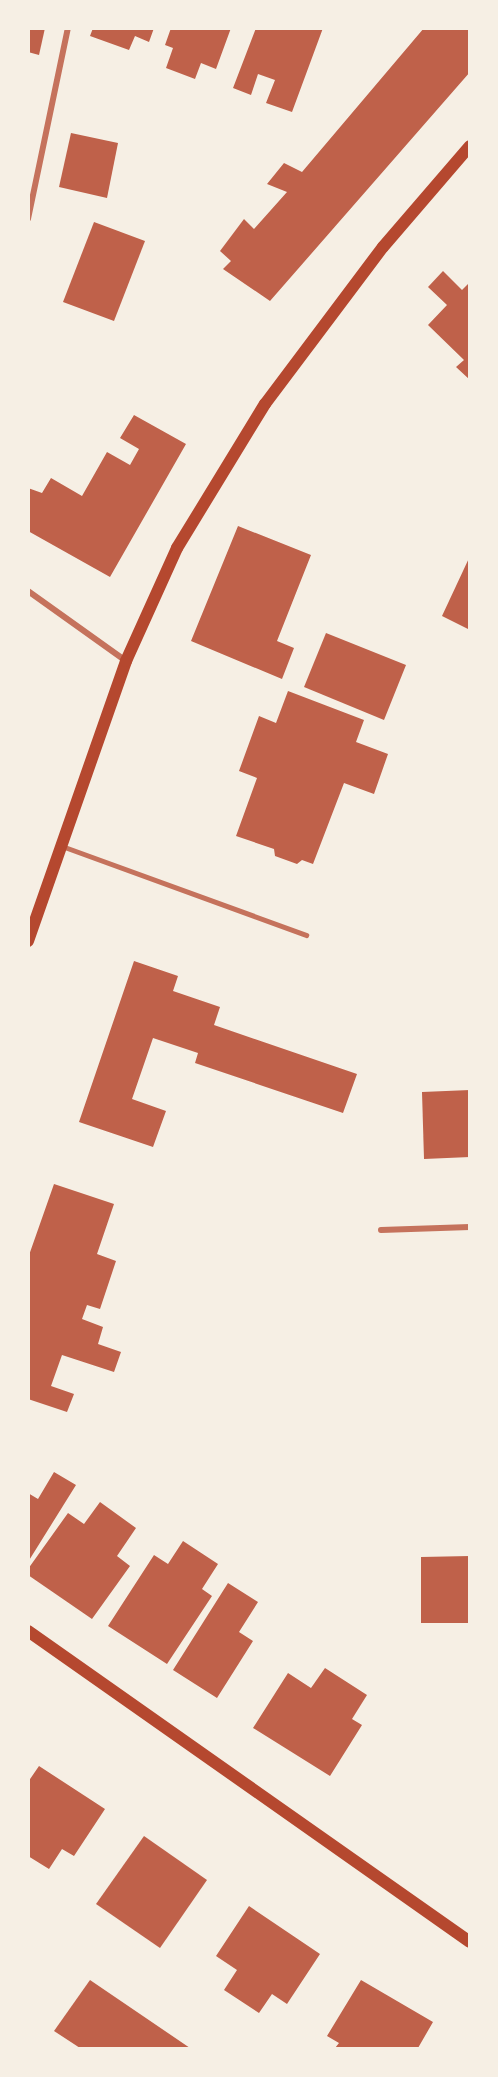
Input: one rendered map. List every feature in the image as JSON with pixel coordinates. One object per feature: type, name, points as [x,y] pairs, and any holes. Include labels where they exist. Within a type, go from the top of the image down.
[{"type":"main road","points":[[28,942],[126,661],[177,548],[265,404],[383,247],[470,146]]},
{"type":"main road","points":[[28,1631],[470,1942]]},
{"type":"street","points":[[28,219],[68,28]]},
{"type":"street","points":[[28,591],[126,661]]},
{"type":"street","points":[[381,1230],[470,1227]]},
{"type":"lane","points":[[60,846],[306,935]]},
{"type":"building","points":[[28,28],[45,28],[39,55],[28,52]]},
{"type":"building","points":[[93,28],[154,28],[149,42],[135,36],[129,50],[90,36]]},
{"type":"building","points":[[171,28],[231,28],[216,69],[201,63],[195,79],[166,68],[173,48],[165,45]]},
{"type":"building","points":[[256,28],[323,28],[292,112],[266,103],[275,80],[258,74],[251,95],[233,88]]},
{"type":"building","points":[[424,28],[470,28],[470,72],[270,301],[223,269],[231,261],[220,251],[244,219],[254,229],[287,192],[267,184],[284,163],[302,172]]},
{"type":"building","points":[[71,133],[118,143],[107,198],[59,187]]},
{"type":"building","points":[[94,222],[145,241],[114,321],[63,302]]},
{"type":"building","points":[[443,271],[462,290],[470,282],[470,380],[456,367],[464,360],[428,325],[447,305],[428,287]]},
{"type":"building","points":[[134,415],[186,444],[110,577],[28,531],[28,488],[42,493],[51,478],[82,496],[107,452],[130,465],[139,449],[120,438]]},
{"type":"building","points":[[238,526],[311,555],[277,641],[294,648],[282,679],[191,641]]},
{"type":"building","points":[[470,556],[470,630],[442,616]]},
{"type":"building","points":[[326,633],[406,665],[384,720],[304,687]]},
{"type":"building","points":[[288,691],[364,720],[356,742],[388,754],[374,794],[344,783],[313,864],[302,860],[297,864],[275,856],[274,849],[236,836],[257,778],[239,771],[259,716],[276,723]]},
{"type":"building","points":[[134,961],[178,976],[173,991],[220,1007],[214,1025],[357,1074],[343,1113],[195,1063],[198,1053],[153,1038],[132,1099],[166,1111],[153,1147],[79,1122]]},
{"type":"building","points":[[470,1090],[470,1157],[424,1159],[422,1092]]},
{"type":"building","points":[[54,1184],[114,1204],[97,1254],[116,1261],[100,1309],[87,1305],[82,1319],[103,1327],[98,1344],[121,1352],[114,1372],[62,1355],[51,1386],[74,1394],[67,1412],[28,1399],[28,1258]]},
{"type":"building","points":[[54,1472],[76,1485],[28,1562],[28,1493],[38,1499]]},
{"type":"building","points":[[100,1502],[136,1528],[117,1556],[130,1566],[92,1619],[28,1575],[28,1569],[68,1513],[84,1524]]},
{"type":"building","points":[[183,1541],[218,1564],[202,1589],[212,1596],[167,1664],[108,1626],[154,1555],[168,1564]]},
{"type":"building","points":[[470,1556],[470,1623],[421,1623],[421,1557]]},
{"type":"building","points":[[228,1583],[258,1602],[239,1632],[253,1641],[217,1698],[173,1670]]},
{"type":"building","points":[[325,1668],[367,1695],[352,1719],[362,1725],[330,1776],[253,1728],[288,1673],[311,1688]]},
{"type":"building","points":[[39,1766],[105,1809],[74,1856],[62,1849],[49,1869],[28,1856],[28,1782]]},
{"type":"building","points":[[144,1836],[207,1880],[160,1948],[96,1904]]},
{"type":"building","points":[[249,1906],[320,1954],[287,2004],[272,1994],[259,2013],[224,1990],[237,1970],[216,1956]]},
{"type":"building","points":[[90,1980],[190,2048],[80,2048],[54,2031]]},
{"type":"building","points":[[361,1980],[433,2022],[418,2048],[335,2048],[339,2043],[327,2036]]}]
